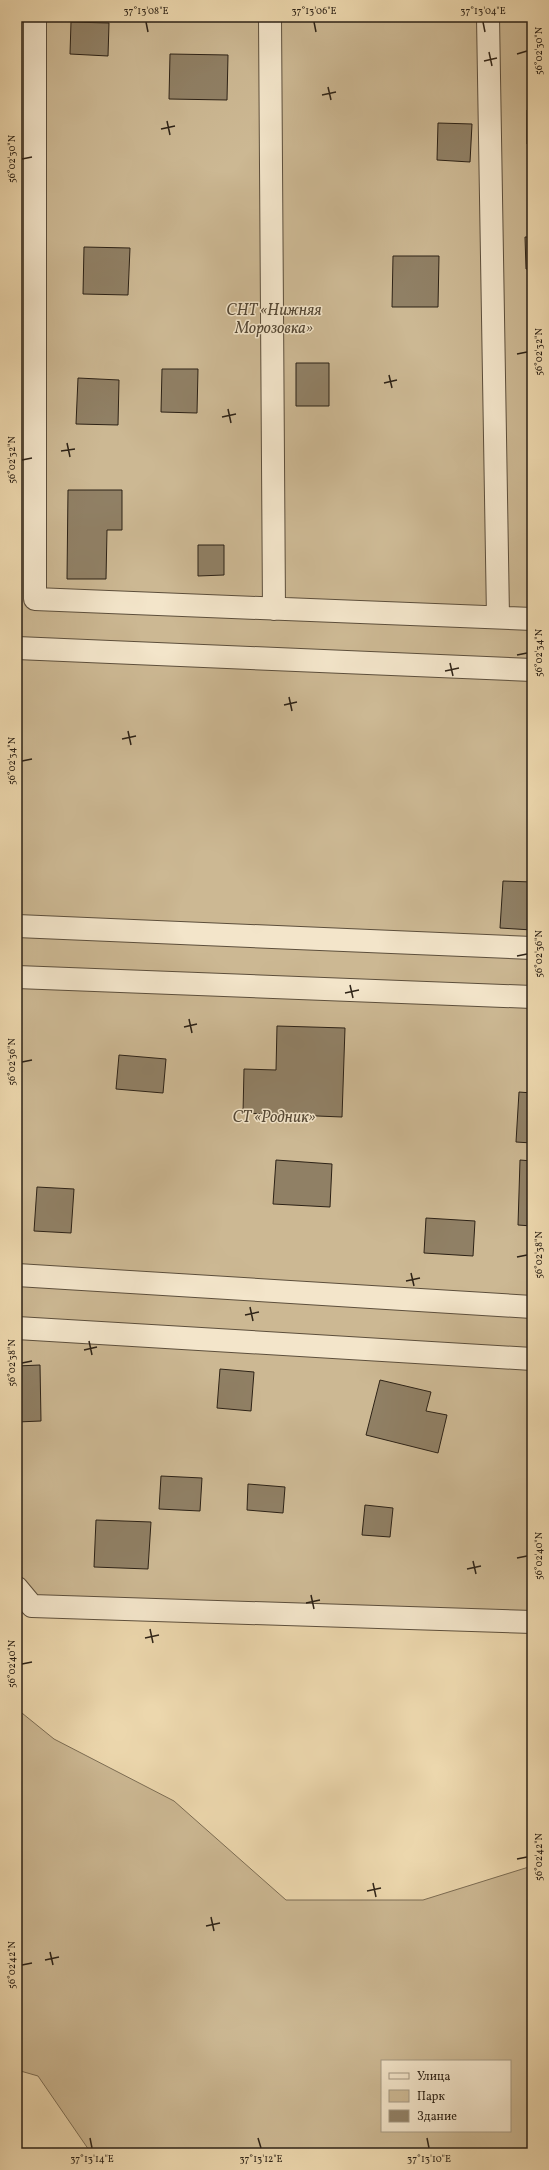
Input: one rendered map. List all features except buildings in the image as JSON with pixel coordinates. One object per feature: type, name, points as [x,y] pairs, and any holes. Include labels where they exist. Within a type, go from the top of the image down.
[{"type":"lane","points":[[35,17],[35,599],[532,619]]},
{"type":"lane","points":[[270,17],[274,609]]},
{"type":"lane","points":[[488,17],[498,618]]},
{"type":"lane","points":[[17,648],[532,670]]},
{"type":"lane","points":[[17,926],[532,948]]},
{"type":"lane","points":[[17,977],[532,997]]},
{"type":"lane","points":[[17,1275],[532,1307]]},
{"type":"lane","points":[[17,1328],[532,1359]]},
{"type":"lane","points":[[17,1588],[32,1606],[532,1622]]},
{"type":"green space","name":"СТ «Родник»","points":[[17,17],[532,17],[532,1622],[32,1606],[17,1588]]},
{"type":"green space","points":[[17,1709],[54,1739],[174,1801],[286,1900],[423,1900],[532,1866],[532,2153],[91,2153],[38,2076],[17,2070]]},
{"type":"park label","name":"СНТ «Нижняя Морозовка»","points":[[274,318]]}]
